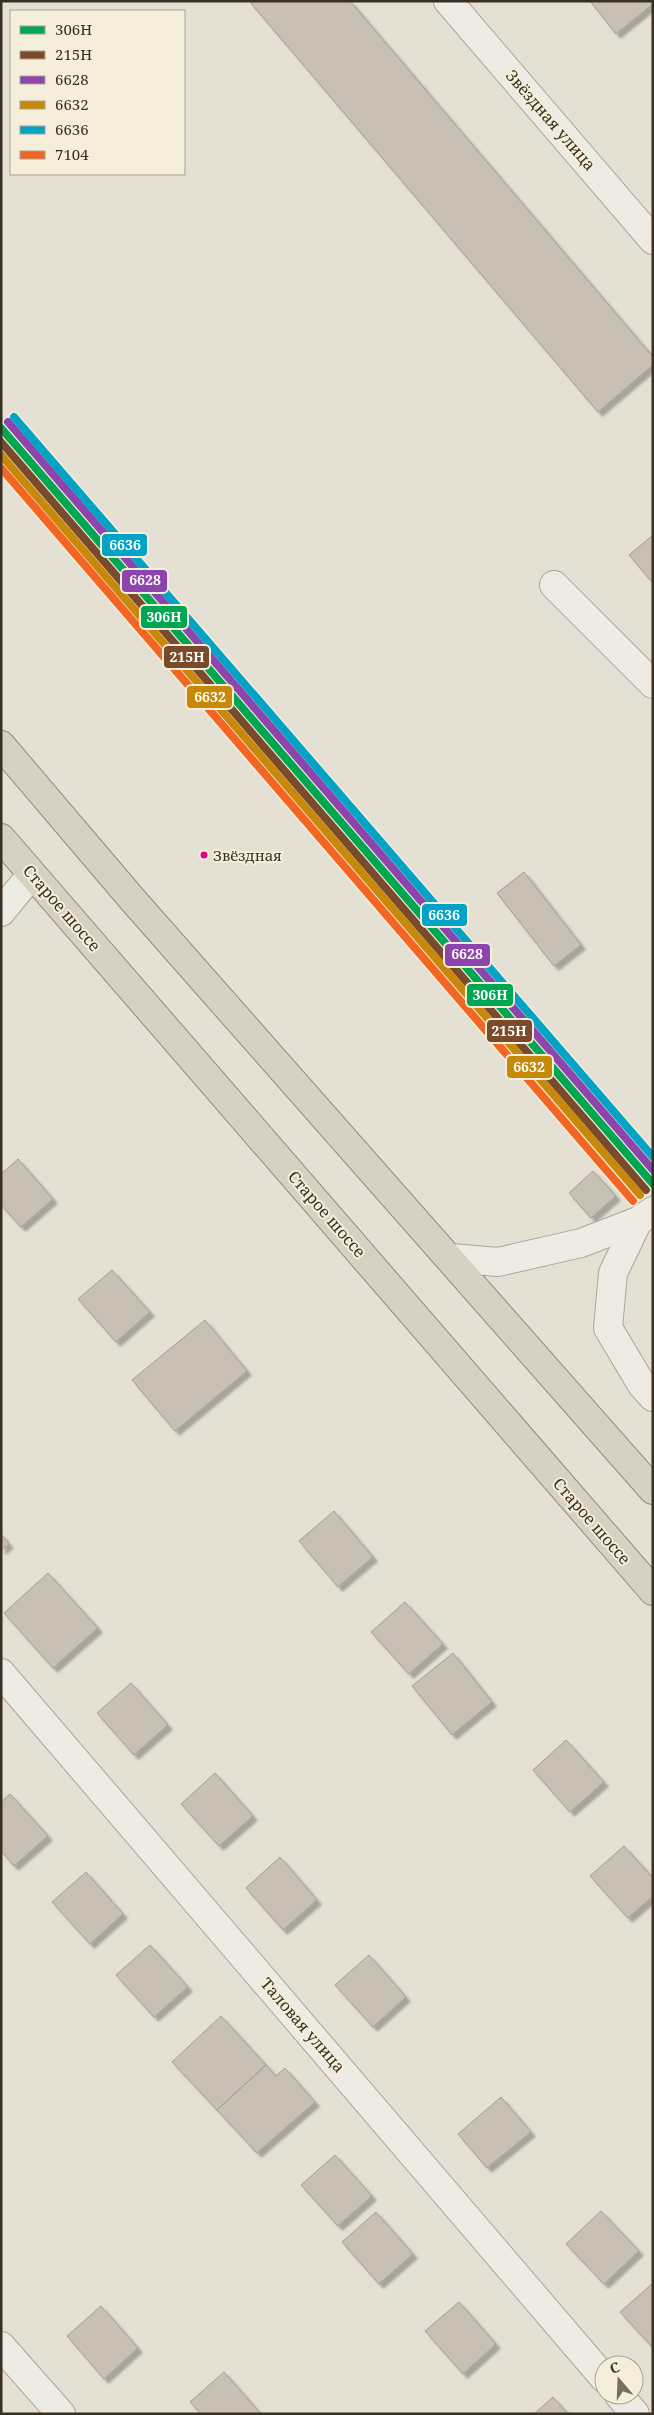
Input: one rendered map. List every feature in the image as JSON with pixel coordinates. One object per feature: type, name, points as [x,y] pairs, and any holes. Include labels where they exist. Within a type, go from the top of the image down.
[{"type":"highway","points":[[1,745],[653,1490]]},
{"type":"highway","name":"Старое шоссе","points":[[1,838],[653,1591]]},
{"type":"street","name":"Звёздная улица","points":[[448,1],[653,240]]},
{"type":"street","points":[[554,585],[653,684]]},
{"type":"street","points":[[1,912],[32,874]]},
{"type":"street","points":[[450,1258],[498,1262],[580,1243],[646,1216]]},
{"type":"street","points":[[646,1216],[613,1273],[608,1328],[642,1385],[653,1398]]},
{"type":"street","name":"Таловая улица","points":[[1,1673],[594,2366]]},
{"type":"street","points":[[1,2346],[61,2414]]},
{"type":"building","points":[[249,1],[350,1],[653,357],[653,365],[598,412]]},
{"type":"building","points":[[590,1],[653,1],[653,4],[616,34]]},
{"type":"building","points":[[653,535],[653,583],[629,555]]},
{"type":"building","points":[[524,872],[581,945],[554,966],[497,893]]},
{"type":"building","points":[[18,1159],[53,1199],[21,1227],[1,1205],[1,1174]]},
{"type":"building","points":[[593,1171],[616,1196],[591,1218],[569,1193]]},
{"type":"building","points":[[112,1270],[150,1312],[116,1342],[78,1299]]},
{"type":"building","points":[[205,1320],[247,1371],[175,1431],[132,1380]]},
{"type":"building","points":[[334,1511],[373,1557],[338,1587],[299,1541]]},
{"type":"building","points":[[1,1534],[9,1544],[1,1550]]},
{"type":"building","points":[[48,1573],[98,1628],[53,1668],[4,1613]]},
{"type":"building","points":[[405,1602],[443,1644],[409,1674],[371,1632]]},
{"type":"building","points":[[453,1653],[492,1702],[452,1735],[412,1686]]},
{"type":"building","points":[[131,1683],[168,1725],[134,1755],[97,1713]]},
{"type":"building","points":[[566,1740],[604,1782],[570,1812],[533,1770]]},
{"type":"building","points":[[215,1773],[253,1816],[219,1846],[181,1804]]},
{"type":"building","points":[[10,1794],[48,1836],[14,1866],[1,1851],[1,1802]]},
{"type":"building","points":[[624,1846],[653,1878],[653,1896],[628,1918],[590,1876]]},
{"type":"building","points":[[280,1857],[317,1900],[283,1930],[246,1888]]},
{"type":"building","points":[[86,1872],[123,1914],[90,1944],[52,1902]]},
{"type":"building","points":[[150,1945],[188,1987],[154,2017],[116,1975]]},
{"type":"building","points":[[369,1955],[406,1997],[373,2027],[335,1985]]},
{"type":"building","points":[[221,2016],[266,2065],[217,2110],[172,2062]]},
{"type":"building","points":[[266,2065],[276,2076],[285,2068],[315,2102],[257,2153],[217,2110]]},
{"type":"building","points":[[501,2097],[531,2132],[487,2168],[458,2134]]},
{"type":"building","points":[[335,2155],[372,2196],[338,2226],[301,2185]]},
{"type":"building","points":[[601,2211],[639,2251],[604,2284],[566,2244]]},
{"type":"building","points":[[376,2212],[413,2254],[379,2284],[342,2242]]},
{"type":"building","points":[[653,2283],[653,2348],[620,2312]]},
{"type":"building","points":[[459,2302],[496,2344],[463,2374],[425,2331]]},
{"type":"building","points":[[101,2306],[138,2348],[104,2379],[67,2336]]},
{"type":"building","points":[[224,2372],[261,2414],[201,2414],[190,2402]]},
{"type":"building","points":[[553,2397],[568,2414],[534,2414]]},
{"type":"transit line","name":"6636","points":[[14,417],[653,1157]]},
{"type":"transit line","name":"6628","points":[[8,422],[653,1170]]},
{"type":"transit line","name":"306Н","points":[[1,428],[653,1184]]},
{"type":"transit line","name":"215Н","points":[[1,442],[646,1190]]},
{"type":"transit line","name":"6632","points":[[1,455],[640,1195]]},
{"type":"transit line","name":"7104","points":[[1,468],[633,1201]]},
{"type":"place","name":"Звёздная","points":[[204,855]]}]
